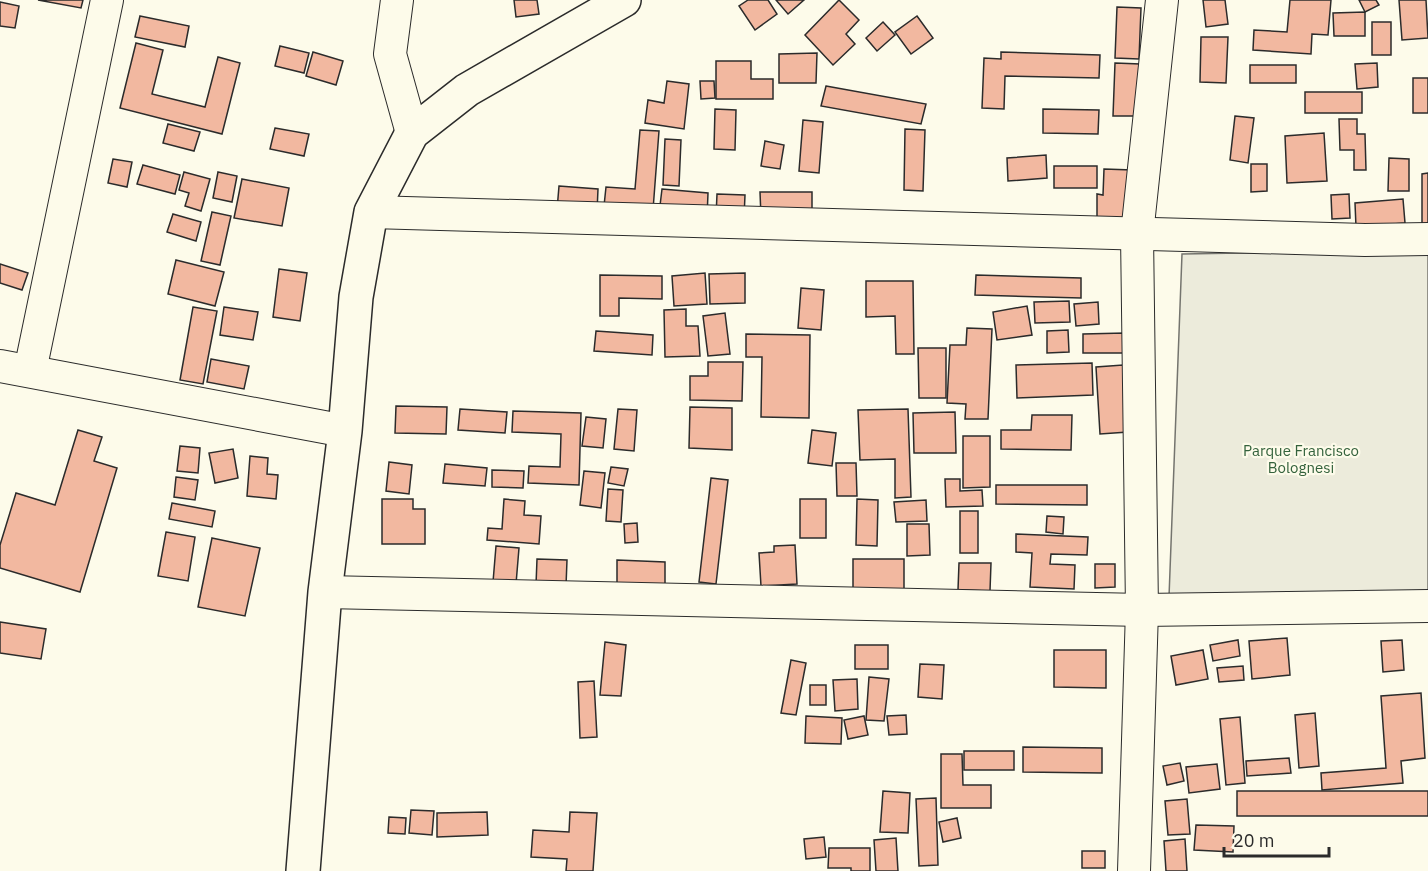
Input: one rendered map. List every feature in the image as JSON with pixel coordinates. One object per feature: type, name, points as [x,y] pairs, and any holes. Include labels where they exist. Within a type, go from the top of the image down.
[{"type":"main road","points":[[303,871],[325,592],[345,431],[356,297],[371,212],[412,133],[467,90],[624,0]]},
{"type":"street","points":[[30,371],[107,0]]},
{"type":"street","points":[[398,0],[390,54],[412,133]]},
{"type":"street","points":[[1134,871],[1142,610],[1137,234],[1162,0]]},
{"type":"street","points":[[371,212],[1365,240],[1428,239]]},
{"type":"street","points":[[0,366],[345,431]]},
{"type":"street","points":[[325,592],[1142,610],[1428,606]]},
{"type":"green space","name":"Parque Francisco Bolognesi","points":[[1428,250],[1428,595],[1169,597],[1182,254]]},
{"type":"building","points":[[38,0],[83,0],[81,8]]},
{"type":"building","points":[[514,0],[537,0],[539,14],[516,17]]},
{"type":"building","points":[[748,0],[768,0],[777,14],[755,30],[739,6]]},
{"type":"building","points":[[776,0],[804,0],[788,14]]},
{"type":"building","points":[[839,0],[859,20],[846,34],[855,44],[833,65],[805,35]]},
{"type":"building","points":[[1203,0],[1225,0],[1228,24],[1206,27]]},
{"type":"building","points":[[1290,0],[1331,0],[1328,35],[1312,34],[1311,54],[1253,50],[1254,30],[1287,32]]},
{"type":"building","points":[[1359,0],[1376,0],[1379,5],[1365,12]]},
{"type":"building","points":[[1399,0],[1426,0],[1428,38],[1402,40]]},
{"type":"building","points":[[0,2],[19,6],[15,28],[0,26]]},
{"type":"building","points":[[1117,7],[1141,8],[1139,59],[1115,58]]},
{"type":"building","points":[[1365,12],[1365,36],[1334,36],[1333,13]]},
{"type":"building","points":[[140,16],[189,26],[185,47],[135,37]]},
{"type":"building","points":[[917,16],[933,38],[911,54],[895,32]]},
{"type":"building","points":[[883,22],[895,35],[877,51],[866,38]]},
{"type":"building","points":[[1372,22],[1391,22],[1391,55],[1372,55]]},
{"type":"building","points":[[1201,37],[1228,37],[1226,83],[1200,82]]},
{"type":"building","points":[[136,43],[163,50],[152,94],[205,107],[218,57],[240,63],[222,134],[120,108]]},
{"type":"building","points":[[280,46],[309,53],[304,73],[275,66]]},
{"type":"building","points":[[313,52],[343,61],[336,85],[306,76]]},
{"type":"building","points":[[1001,52],[1100,55],[1099,78],[1005,76],[1004,109],[982,108],[984,58],[1001,59]]},
{"type":"building","points":[[817,53],[816,83],[779,83],[779,54]]},
{"type":"building","points":[[716,61],[751,61],[751,79],[773,79],[773,99],[716,99]]},
{"type":"building","points":[[1115,63],[1140,64],[1138,116],[1113,116]]},
{"type":"building","points":[[1377,63],[1378,87],[1357,89],[1355,64]]},
{"type":"building","points":[[1250,65],[1296,65],[1296,83],[1250,83]]},
{"type":"building","points":[[1413,78],[1428,78],[1428,113],[1413,113]]},
{"type":"building","points":[[667,81],[689,84],[684,129],[645,123],[648,100],[664,103]]},
{"type":"building","points":[[700,81],[714,81],[715,98],[701,99]]},
{"type":"building","points":[[826,86],[926,104],[921,124],[821,106]]},
{"type":"building","points":[[1305,92],[1362,92],[1362,113],[1305,113]]},
{"type":"building","points":[[715,109],[736,110],[735,150],[714,149]]},
{"type":"building","points":[[1043,109],[1099,110],[1098,134],[1043,133]]},
{"type":"building","points":[[1235,116],[1254,118],[1248,163],[1230,160]]},
{"type":"building","points":[[1339,119],[1357,119],[1357,134],[1365,134],[1366,170],[1354,170],[1354,150],[1340,150]]},
{"type":"building","points":[[803,120],[823,122],[819,173],[799,171]]},
{"type":"building","points":[[168,124],[200,132],[194,151],[163,143]]},
{"type":"building","points":[[275,128],[309,134],[304,156],[270,149]]},
{"type":"building","points":[[905,129],[925,130],[923,191],[904,190]]},
{"type":"building","points":[[640,130],[659,131],[653,210],[604,206],[606,187],[635,189]]},
{"type":"building","points":[[1324,133],[1327,181],[1287,183],[1285,136]]},
{"type":"building","points":[[665,139],[681,140],[679,186],[663,185]]},
{"type":"building","points":[[765,141],[784,145],[780,169],[761,166]]},
{"type":"building","points":[[1046,155],[1047,178],[1008,181],[1007,158]]},
{"type":"building","points":[[1389,158],[1409,159],[1409,191],[1388,191]]},
{"type":"building","points":[[113,159],[132,162],[127,187],[108,183]]},
{"type":"building","points":[[1251,164],[1267,164],[1267,191],[1251,192]]},
{"type":"building","points":[[143,165],[180,175],[175,194],[137,184]]},
{"type":"building","points":[[1054,166],[1097,166],[1097,188],[1054,188]]},
{"type":"building","points":[[1104,169],[1132,170],[1131,219],[1097,218],[1097,194],[1103,195]]},
{"type":"building","points":[[184,172],[210,179],[201,211],[185,206],[189,193],[179,190]]},
{"type":"building","points":[[218,172],[237,176],[232,202],[213,198]]},
{"type":"building","points":[[1428,173],[1428,226],[1422,226],[1422,174]]},
{"type":"building","points":[[242,179],[289,188],[282,226],[234,218]]},
{"type":"building","points":[[559,186],[598,189],[597,212],[557,210]]},
{"type":"building","points":[[662,189],[708,193],[707,218],[659,214]]},
{"type":"building","points":[[760,192],[812,192],[812,217],[761,217]]},
{"type":"building","points":[[717,194],[745,195],[744,218],[716,217]]},
{"type":"building","points":[[1349,194],[1350,218],[1332,219],[1331,195]]},
{"type":"building","points":[[1403,199],[1405,223],[1356,227],[1355,203]]},
{"type":"building","points":[[212,212],[231,216],[220,265],[201,261]]},
{"type":"building","points":[[173,214],[201,222],[196,241],[167,232]]},
{"type":"building","points":[[176,260],[224,272],[215,306],[168,294]]},
{"type":"building","points":[[0,264],[28,273],[22,290],[0,283]]},
{"type":"building","points":[[279,269],[307,273],[300,321],[273,317]]},
{"type":"building","points":[[705,273],[707,304],[674,306],[672,276]]},
{"type":"building","points":[[745,273],[745,303],[710,304],[709,274]]},
{"type":"building","points":[[600,275],[662,276],[662,299],[619,298],[619,316],[600,316]]},
{"type":"building","points":[[976,275],[1081,278],[1081,298],[975,295]]},
{"type":"building","points":[[866,281],[913,281],[914,354],[896,354],[895,316],[866,317]]},
{"type":"building","points":[[801,288],[824,290],[821,330],[798,328]]},
{"type":"building","points":[[1069,301],[1070,322],[1035,323],[1034,302]]},
{"type":"building","points":[[1098,302],[1099,324],[1076,326],[1074,304]]},
{"type":"building","points":[[1027,306],[1032,335],[997,340],[993,312]]},
{"type":"building","points":[[193,307],[217,311],[203,384],[180,380]]},
{"type":"building","points":[[224,307],[258,312],[253,340],[220,335]]},
{"type":"building","points":[[686,309],[686,326],[698,326],[700,356],[665,357],[664,310]]},
{"type":"building","points":[[725,313],[730,354],[708,356],[703,316]]},
{"type":"building","points":[[967,328],[992,329],[988,419],[965,419],[966,404],[947,403],[950,345],[966,345]]},
{"type":"building","points":[[1068,330],[1069,352],[1047,353],[1047,331]]},
{"type":"building","points":[[596,331],[653,335],[652,355],[594,351]]},
{"type":"building","points":[[1125,333],[1125,353],[1083,353],[1083,334]]},
{"type":"building","points":[[746,334],[810,335],[809,418],[761,417],[762,357],[746,357]]},
{"type":"building","points":[[918,348],[946,348],[946,398],[919,398]]},
{"type":"building","points":[[211,359],[249,366],[244,389],[207,382]]},
{"type":"building","points":[[708,362],[743,362],[742,401],[690,400],[690,376],[708,376]]},
{"type":"building","points":[[1092,363],[1093,395],[1017,398],[1016,365]]},
{"type":"building","points":[[1123,365],[1128,432],[1100,434],[1096,367]]},
{"type":"building","points":[[396,406],[447,407],[446,434],[395,433]]},
{"type":"building","points":[[690,407],[732,408],[732,450],[689,448]]},
{"type":"building","points":[[460,409],[507,412],[505,433],[458,430]]},
{"type":"building","points":[[618,409],[637,410],[634,451],[614,449]]},
{"type":"building","points":[[908,409],[911,497],[895,498],[895,459],[860,460],[858,410]]},
{"type":"building","points":[[513,411],[581,413],[579,485],[528,483],[529,466],[560,467],[561,434],[512,432]]},
{"type":"building","points":[[955,412],[956,453],[914,453],[913,413]]},
{"type":"building","points":[[1032,415],[1072,415],[1071,450],[1001,449],[1001,430],[1031,430]]},
{"type":"building","points":[[586,417],[606,419],[603,448],[582,446]]},
{"type":"building","points":[[78,430],[102,437],[94,461],[117,468],[80,592],[0,568],[0,545],[16,493],[55,505]]},
{"type":"building","points":[[812,430],[836,433],[832,466],[808,463]]},
{"type":"building","points":[[963,436],[990,436],[990,487],[963,488]]},
{"type":"building","points":[[180,446],[200,448],[198,473],[177,471]]},
{"type":"building","points":[[233,449],[238,478],[215,483],[209,453]]},
{"type":"building","points":[[250,456],[268,458],[267,474],[278,475],[276,499],[247,496]]},
{"type":"building","points":[[389,462],[412,465],[409,494],[386,491]]},
{"type":"building","points":[[836,463],[856,463],[857,496],[837,496]]},
{"type":"building","points":[[445,464],[487,468],[485,486],[443,483]]},
{"type":"building","points":[[611,467],[628,469],[624,486],[608,483]]},
{"type":"building","points":[[492,470],[524,471],[523,488],[492,487]]},
{"type":"building","points":[[584,471],[605,473],[601,508],[580,505]]},
{"type":"building","points":[[176,477],[198,480],[195,500],[174,497]]},
{"type":"building","points":[[711,478],[728,480],[716,584],[699,582]]},
{"type":"building","points":[[945,479],[960,479],[960,491],[982,490],[983,506],[946,507]]},
{"type":"building","points":[[996,485],[1087,485],[1087,505],[996,504]]},
{"type":"building","points":[[608,489],[623,490],[621,522],[606,521]]},
{"type":"building","points":[[382,499],[413,499],[413,509],[425,509],[425,544],[382,544]]},
{"type":"building","points":[[504,499],[525,501],[524,515],[541,516],[539,544],[487,540],[488,528],[502,529]]},
{"type":"building","points":[[800,499],[826,499],[826,538],[800,538]]},
{"type":"building","points":[[857,499],[878,500],[877,546],[856,545]]},
{"type":"building","points":[[926,500],[927,521],[896,522],[894,502]]},
{"type":"building","points":[[172,503],[215,511],[212,527],[169,519]]},
{"type":"building","points":[[960,511],[978,511],[978,553],[960,553]]},
{"type":"building","points":[[1047,516],[1064,517],[1063,534],[1046,532]]},
{"type":"building","points":[[637,523],[638,542],[625,543],[624,524]]},
{"type":"building","points":[[907,524],[929,524],[930,555],[907,556]]},
{"type":"building","points":[[166,532],[195,537],[188,581],[158,576]]},
{"type":"building","points":[[1016,534],[1088,537],[1087,555],[1051,554],[1050,564],[1075,565],[1074,589],[1030,587],[1032,553],[1016,552]]},
{"type":"building","points":[[212,538],[260,548],[245,616],[198,607]]},
{"type":"building","points":[[795,545],[797,584],[761,586],[759,553],[774,552],[774,546]]},
{"type":"building","points":[[496,546],[519,548],[516,584],[493,582]]},
{"type":"building","points":[[537,559],[567,560],[566,586],[536,585]]},
{"type":"building","points":[[853,559],[904,559],[904,590],[853,591]]},
{"type":"building","points":[[617,560],[665,562],[665,588],[617,586]]},
{"type":"building","points":[[959,563],[991,563],[990,591],[958,590]]},
{"type":"building","points":[[1095,564],[1115,564],[1115,587],[1095,588]]},
{"type":"building","points":[[0,622],[46,629],[41,659],[0,653]]},
{"type":"building","points":[[1287,638],[1290,675],[1252,679],[1249,641]]},
{"type":"building","points":[[1238,640],[1240,656],[1213,661],[1210,645]]},
{"type":"building","points":[[1402,640],[1404,670],[1383,672],[1381,641]]},
{"type":"building","points":[[605,642],[626,645],[621,696],[600,695]]},
{"type":"building","points":[[855,645],[888,645],[888,669],[855,669]]},
{"type":"building","points":[[1054,650],[1106,650],[1106,688],[1054,687]]},
{"type":"building","points":[[1203,650],[1208,679],[1176,685],[1171,656]]},
{"type":"building","points":[[791,660],[806,663],[796,715],[781,713]]},
{"type":"building","points":[[920,664],[944,665],[942,699],[918,697]]},
{"type":"building","points":[[1243,666],[1244,680],[1219,682],[1217,668]]},
{"type":"building","points":[[869,677],[889,679],[884,721],[866,720]]},
{"type":"building","points":[[857,679],[858,709],[835,711],[833,680]]},
{"type":"building","points":[[594,681],[597,737],[580,738],[578,682]]},
{"type":"building","points":[[810,685],[826,685],[826,705],[810,705]]},
{"type":"building","points":[[1421,693],[1425,758],[1401,761],[1403,783],[1322,790],[1321,773],[1386,768],[1381,696]]},
{"type":"building","points":[[1315,713],[1319,766],[1299,768],[1295,715]]},
{"type":"building","points":[[906,715],[907,734],[889,735],[887,716]]},
{"type":"building","points":[[806,716],[842,718],[841,744],[805,743]]},
{"type":"building","points":[[864,716],[868,735],[848,739],[844,720]]},
{"type":"building","points":[[1240,717],[1245,783],[1226,785],[1220,719]]},
{"type":"building","points":[[1023,747],[1102,748],[1102,773],[1023,772]]},
{"type":"building","points":[[964,751],[1014,751],[1014,770],[964,770]]},
{"type":"building","points":[[941,754],[962,754],[963,785],[991,785],[991,808],[941,808]]},
{"type":"building","points":[[1289,758],[1291,773],[1247,776],[1246,761]]},
{"type":"building","points":[[1180,763],[1184,781],[1167,785],[1163,766]]},
{"type":"building","points":[[1217,764],[1220,789],[1189,793],[1186,767]]},
{"type":"building","points":[[883,791],[910,793],[908,833],[880,832]]},
{"type":"building","points":[[1237,791],[1428,791],[1428,816],[1237,816]]},
{"type":"building","points":[[936,798],[938,865],[919,866],[916,799]]},
{"type":"building","points":[[1187,799],[1190,834],[1168,835],[1165,801]]},
{"type":"building","points":[[411,810],[434,811],[432,835],[409,833]]},
{"type":"building","points":[[487,812],[488,835],[437,837],[437,813]]},
{"type":"building","points":[[570,812],[597,813],[593,871],[566,871],[567,859],[531,857],[533,830],[569,832]]},
{"type":"building","points":[[389,817],[406,818],[405,834],[388,833]]},
{"type":"building","points":[[957,818],[961,838],[943,842],[939,822]]},
{"type":"building","points":[[1196,825],[1234,826],[1233,852],[1194,850]]},
{"type":"building","points":[[824,837],[826,857],[806,859],[804,839]]},
{"type":"building","points":[[896,838],[898,871],[876,871],[874,840]]},
{"type":"building","points":[[1185,839],[1187,871],[1166,871],[1164,841]]},
{"type":"building","points":[[829,848],[870,848],[870,871],[828,868]]},
{"type":"building","points":[[1082,851],[1105,851],[1105,868],[1082,868]]}]
